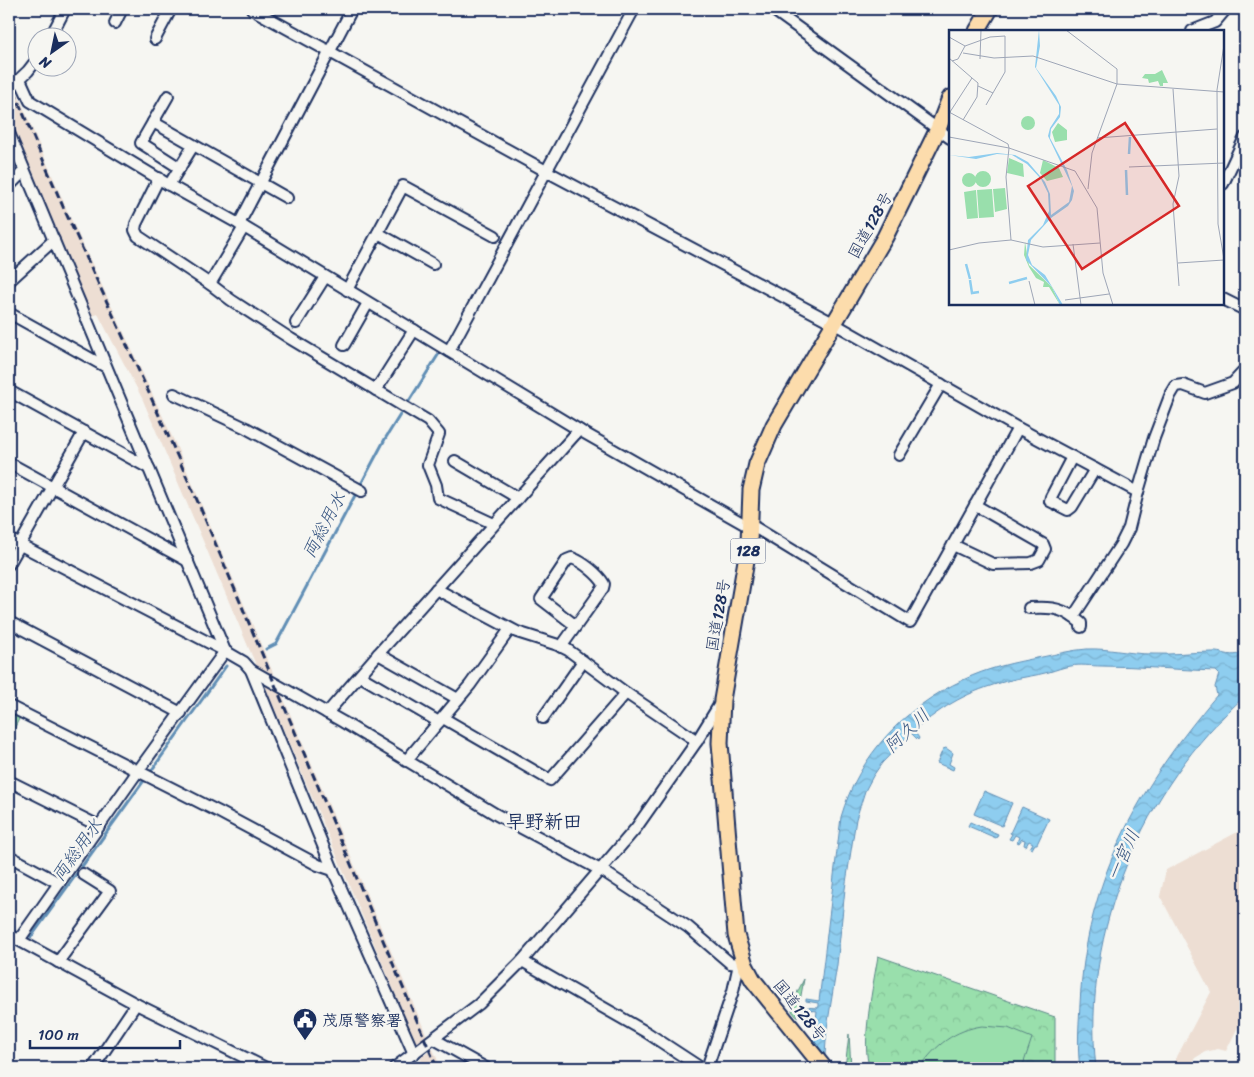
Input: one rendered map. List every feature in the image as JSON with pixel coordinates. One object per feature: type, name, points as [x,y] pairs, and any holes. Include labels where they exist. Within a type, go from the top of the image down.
[{"type":"highway","points":[[978,30],[990,9]]},
{"type":"highway","name":"国道128号","points":[[824,1068],[742,965],[736,935],[720,743],[722,700],[746,561],[752,490],[757,464],[774,425],[944,133],[949,104]]},
{"type":"street","points":[[55,28],[65,9]]},
{"type":"street","points":[[115,23],[122,9]]},
{"type":"street","points":[[154,39],[171,9]]},
{"type":"street","points":[[252,9],[546,171],[833,323],[1018,428],[1138,492]]},
{"type":"street","points":[[210,284],[242,226],[260,183],[352,9]]},
{"type":"street","points":[[449,351],[634,9]]},
{"type":"street","points":[[772,9],[944,133]]},
{"type":"street","points":[[1195,30],[1215,22],[1226,9]]},
{"type":"street","points":[[9,89],[28,70]]},
{"type":"street","points":[[20,79],[30,101],[169,185],[242,226],[579,430],[735,519],[750,525],[910,622],[1018,428]]},
{"type":"street","points":[[168,96],[141,143],[180,168]]},
{"type":"street","points":[[153,122],[287,198]]},
{"type":"street","points":[[9,133],[226,651]]},
{"type":"street","points":[[1224,182],[1245,138]]},
{"type":"street","points":[[169,185],[194,146]]},
{"type":"street","points":[[9,186],[24,172]]},
{"type":"street","points":[[159,178],[136,224],[135,230],[138,236],[246,310],[428,421],[439,434],[428,465],[436,485],[438,498],[494,524]]},
{"type":"street","points":[[347,290],[403,186],[495,236]]},
{"type":"street","points":[[378,233],[433,264]]},
{"type":"street","points":[[9,281],[54,240]]},
{"type":"street","points":[[296,324],[325,277]]},
{"type":"street","points":[[1224,300],[1245,310]]},
{"type":"street","points":[[344,345],[368,303]]},
{"type":"street","points":[[9,313],[106,366]]},
{"type":"street","points":[[376,390],[414,330]]},
{"type":"street","points":[[1072,617],[1121,544],[1129,528],[1154,438],[1170,396],[1176,386],[1183,385],[1206,393],[1232,383],[1245,370]]},
{"type":"street","points":[[899,455],[940,384]]},
{"type":"street","points":[[9,391],[149,468]]},
{"type":"street","points":[[174,394],[246,428],[359,490]]},
{"type":"street","points":[[327,713],[579,430]]},
{"type":"street","points":[[9,564],[84,432]]},
{"type":"street","points":[[1072,457],[1050,501],[1068,510],[1072,507],[1096,469]]},
{"type":"street","points":[[455,461],[518,498]]},
{"type":"street","points":[[9,463],[188,561]]},
{"type":"street","points":[[953,545],[993,564],[1031,563],[1039,560],[1045,549],[1043,544],[975,505]]},
{"type":"street","points":[[9,539],[244,662],[250,670],[333,870],[414,1054]]},
{"type":"street","points":[[561,647],[576,626],[603,588],[604,584],[601,579],[572,558],[568,560],[541,599],[576,626]]},
{"type":"street","points":[[436,589],[510,629],[561,647],[696,741]]},
{"type":"street","points":[[1029,608],[1052,607],[1061,610],[1081,623],[1081,626]]},
{"type":"street","points":[[9,622],[181,713]]},
{"type":"street","points":[[406,761],[486,665],[510,629]]},
{"type":"street","points":[[19,940],[138,770],[226,651]]},
{"type":"street","points":[[378,654],[458,700]]},
{"type":"street","points":[[543,718],[583,661]]},
{"type":"street","points":[[250,670],[327,713],[497,815],[600,870],[688,927],[730,964],[742,965],[707,1068]]},
{"type":"street","points":[[360,676],[550,780],[626,693]]},
{"type":"street","points":[[394,1068],[479,1004],[522,961],[636,828],[722,700]]},
{"type":"street","points":[[9,706],[138,770],[318,865],[333,870]]},
{"type":"street","points":[[9,781],[99,826]]},
{"type":"street","points":[[9,856],[59,882]]},
{"type":"street","points":[[58,962],[110,891],[83,874]]},
{"type":"street","points":[[9,935],[136,1004],[266,1068]]},
{"type":"street","points":[[522,961],[646,1032],[701,1068]]},
{"type":"street","points":[[93,1068],[136,1004]]},
{"type":"street","points":[[434,1039],[486,1068]]},
{"type":"shaded area","points":[[16,90],[66,208],[176,445],[277,682],[259,672],[142,398],[98,314],[90,317],[9,118],[9,97]]},
{"type":"shaded area","points":[[262,679],[280,690],[427,1036],[416,1043]]},
{"type":"shaded area","points":[[1245,828],[1245,1013],[1226,1051],[1218,1049],[1205,1052],[1195,1058],[1189,1068],[1171,1068],[1211,992],[1160,896],[1166,870]]},
{"type":"shaded area","points":[[433,1049],[441,1068],[425,1068],[420,1058]]},
{"type":"green space","points":[[9,712],[20,717],[9,739]]},
{"type":"green space","points":[[878,956],[1055,1017],[1055,1068],[870,1068],[866,1045],[867,1029]]},
{"type":"green space","points":[[804,979],[797,1017],[792,1011],[795,997]]},
{"type":"green space","points":[[982,1026],[1008,1028],[1032,1038],[1022,1068],[920,1068],[932,1052],[946,1040],[963,1031]]},
{"type":"green space","points":[[849,1034],[851,1068],[845,1068]]},
{"type":"water","points":[[1245,646],[1245,696],[1209,732],[1177,773],[1149,818],[1127,865],[1110,914],[1099,965],[1094,1016],[1096,1068],[1080,1068],[1078,1044],[1084,959],[1093,916],[1105,876],[1121,838],[1163,765],[1217,695],[1215,687],[1219,674],[1216,671],[1068,666],[1007,681],[969,694],[947,706],[914,731],[919,738],[918,740],[911,733],[882,763],[873,776],[865,791],[856,819],[827,1028],[824,1068],[810,1068],[817,1011],[801,1009],[802,1007],[818,1008],[818,1003],[806,1001],[806,999],[819,1001],[841,817],[849,794],[860,773],[887,735],[922,704],[942,691],[972,676],[1022,661],[1087,649],[1143,654],[1215,652],[1235,655]]},
{"type":"water","points":[[946,748],[953,753],[949,764],[954,767],[953,770],[937,763],[943,749]]},
{"type":"water","points":[[984,791],[1012,803],[1002,826],[974,814]]},
{"type":"water","points":[[1022,807],[1049,819],[1037,844],[1032,849],[1030,848],[1033,843],[1029,841],[1026,846],[1024,845],[1025,840],[1022,839],[1019,843],[1017,842],[1019,837],[1015,835],[1012,840],[1009,839]]},
{"type":"water","points":[[970,822],[998,834],[996,838],[968,826]]},
{"type":"waterway","name":"両総用水","points":[[409,401],[440,352]]},
{"type":"waterway","name":"両総用水","points":[[266,649],[276,644],[385,439],[403,410]]},
{"type":"waterway","name":"両総用水","points":[[149,774],[226,666]]},
{"type":"waterway","name":"両総用水","points":[[31,937],[145,779]]},
{"type":"railway","points":[[9,80],[64,209],[197,500],[437,1068]]},
{"type":"place","name":"茂原警察署","points":[[305,1041]]},
{"type":"district","name":"早野新田","points":[[544,821]]},
{"type":"water label","name":"阿久川","points":[[907,731]]},
{"type":"water label","name":"一宮川","points":[[1123,855]]}]
